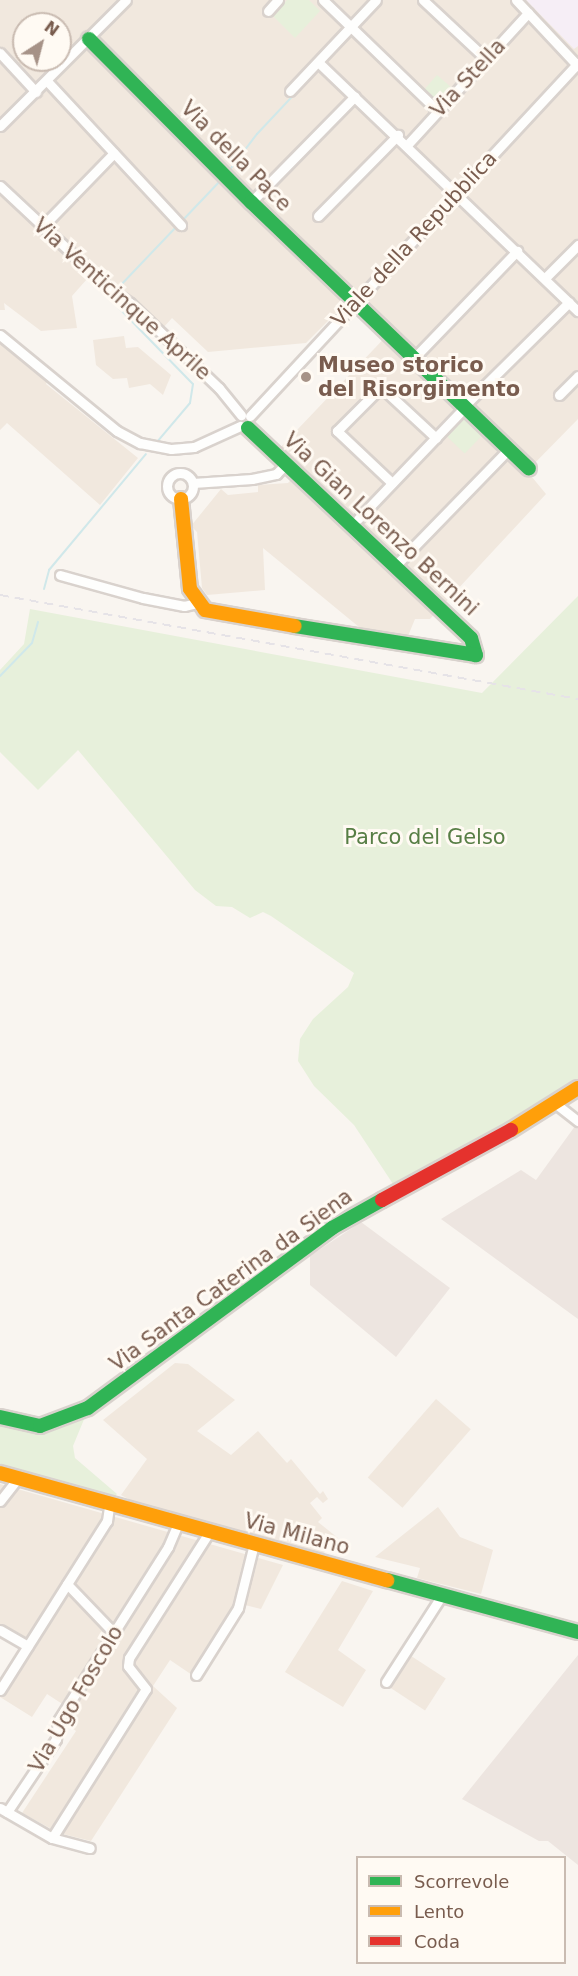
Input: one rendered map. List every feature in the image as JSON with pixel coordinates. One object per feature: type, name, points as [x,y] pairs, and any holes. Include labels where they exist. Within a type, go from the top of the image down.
[{"type":"street","points":[[0,126],[126,0]]},
{"type":"street","points":[[268,11],[278,0]]},
{"type":"street","points":[[323,0],[438,111]]},
{"type":"street","points":[[290,91],[320,64],[376,0]]},
{"type":"street","points":[[423,0],[486,59]]},
{"type":"street","points":[[516,0],[577,65]]},
{"type":"street","name":"Via Stella","points":[[408,144],[528,13]]},
{"type":"street","name":"Via della Pace","points":[[89,39],[223,174],[529,469]]},
{"type":"street","points":[[0,53],[36,92]]},
{"type":"street","points":[[320,64],[408,144],[578,311]]},
{"type":"street","name":"Viale della Repubblica","points":[[0,335],[117,431],[140,443],[171,449],[194,447],[245,421],[577,65]]},
{"type":"street","points":[[47,81],[180,223]]},
{"type":"street","points":[[252,202],[355,96]]},
{"type":"street","points":[[318,216],[398,135]]},
{"type":"street","points":[[42,227],[114,153]]},
{"type":"street","name":"Via Venticinque Aprile","points":[[0,186],[42,227],[130,303],[219,388],[245,421]]},
{"type":"street","points":[[545,278],[578,245]]},
{"type":"street","points":[[414,358],[517,252]]},
{"type":"street","points":[[358,519],[464,407],[569,302]]},
{"type":"street","points":[[559,395],[578,376]]},
{"type":"street","points":[[392,483],[337,431],[381,387],[436,438]]},
{"type":"street","name":"Via Gian Lorenzo Bernini","points":[[197,603],[205,610],[440,652],[476,655],[476,645],[471,638],[286,464],[245,421]]},
{"type":"street","points":[[395,566],[508,450]]},
{"type":"street","points":[[181,499],[170,493],[172,477],[184,474],[193,483],[252,479],[276,474],[286,464]]},
{"type":"street","points":[[181,499],[191,494],[193,483]]},
{"type":"street","points":[[60,575],[143,598],[184,606],[197,603],[190,589],[181,499]]},
{"type":"street","name":"Via Santa Caterina da Siena","points":[[0,1417],[40,1426],[88,1408],[332,1228],[551,1108],[578,1088]]},
{"type":"street","points":[[551,1108],[578,1121]]},
{"type":"street","points":[[0,1501],[6,1474]]},
{"type":"street","name":"Via Milano","points":[[6,1474],[109,1506],[210,1531],[578,1632]]},
{"type":"street","points":[[0,1690],[107,1521],[109,1506]]},
{"type":"street","name":"Via Ugo Foscolo","points":[[4,1810],[56,1739],[58,1721],[168,1548],[178,1523]]},
{"type":"street","points":[[52,1838],[146,1689],[128,1666],[129,1658],[210,1531]]},
{"type":"street","points":[[196,1675],[238,1608],[254,1544]]},
{"type":"street","points":[[67,1584],[114,1633]]},
{"type":"street","points":[[386,1682],[442,1595]]},
{"type":"street","points":[[0,1630],[28,1646]]},
{"type":"street","points":[[4,1810],[52,1838],[90,1848]]},
{"type":"shaded area","points":[[0,0],[578,0],[578,419],[527,471],[546,494],[430,619],[415,619],[408,636],[359,627],[263,548],[265,590],[207,595],[202,588],[197,532],[191,526],[221,489],[228,495],[258,492],[258,485],[288,483],[299,471],[278,450],[393,329],[356,293],[306,343],[208,352],[172,318],[163,328],[126,293],[112,287],[95,270],[72,296],[77,328],[41,331],[4,303],[5,310],[0,310]]},
{"type":"shaded area","points":[[526,0],[578,0],[578,46],[574,49]]},
{"type":"shaded area","points":[[124,336],[126,348],[138,347],[171,375],[163,395],[150,384],[129,388],[127,378],[113,379],[96,365],[93,340]]},
{"type":"shaded area","points":[[0,340],[48,380],[46,384],[138,458],[100,505],[7,423],[0,430]]},
{"type":"shaded area","points":[[578,1122],[578,1319],[441,1219],[521,1170],[536,1180]]},
{"type":"shaded area","points":[[361,1222],[450,1288],[396,1357],[310,1285],[310,1256]]},
{"type":"shaded area","points":[[175,1363],[188,1364],[235,1400],[197,1431],[231,1455],[258,1431],[287,1463],[291,1459],[320,1494],[323,1491],[328,1499],[323,1503],[317,1497],[310,1503],[322,1518],[318,1522],[338,1538],[322,1555],[134,1502],[121,1495],[147,1459],[103,1420]]},
{"type":"shaded area","points":[[436,1399],[471,1429],[402,1508],[368,1477]]},
{"type":"shaded area","points":[[0,1484],[283,1565],[261,1609],[245,1605],[198,1679],[170,1660],[153,1686],[177,1708],[91,1841],[59,1833],[22,1813],[76,1731],[63,1721],[70,1709],[47,1694],[32,1717],[0,1697],[32,1645],[0,1626]]},
{"type":"shaded area","points":[[438,1507],[460,1537],[493,1550],[481,1594],[417,1578],[420,1568],[375,1557]]},
{"type":"shaded area","points":[[342,1581],[373,1591],[338,1650],[366,1670],[343,1707],[285,1672]]},
{"type":"shaded area","points":[[408,1654],[446,1679],[425,1710],[387,1686]]},
{"type":"shaded area","points":[[578,1655],[578,1865],[548,1841],[539,1841],[462,1799]]},
{"type":"green space","points":[[287,0],[309,0],[320,11],[295,38],[273,16]]},
{"type":"green space","points":[[437,75],[452,88],[439,103],[424,90]]},
{"type":"green space","points":[[464,414],[484,433],[465,454],[445,434]]},
{"type":"green space","name":"Parco del Gelso","points":[[578,596],[578,1082],[557,1098],[393,1184],[354,1125],[314,1086],[298,1061],[300,1039],[313,1019],[348,987],[354,973],[271,916],[263,912],[250,918],[232,907],[216,906],[195,890],[78,750],[38,790],[0,752],[0,670],[24,644],[30,609],[482,693]]},
{"type":"green space","points":[[85,1417],[73,1446],[75,1458],[117,1494],[114,1497],[0,1464],[0,1423],[34,1432]]},
{"type":"waterway","points":[[356,29],[382,0]]},
{"type":"waterway","points":[[323,64],[352,33]]},
{"type":"waterway","points":[[228,172],[257,134],[319,68]]},
{"type":"waterway","points":[[181,222],[220,181]]},
{"type":"waterway","points":[[118,288],[177,226]]},
{"type":"waterway","points":[[118,307],[193,384],[190,403],[157,442]]},
{"type":"waterway","points":[[44,589],[49,570],[146,454]]},
{"type":"waterway","points":[[0,676],[32,643],[38,622]]},
{"type":"railway","points":[[0,595],[578,699]]},
{"type":"traffic: fast","points":[[89,39],[251,202],[529,469]]},
{"type":"traffic: fast","points":[[248,428],[471,638],[476,655],[295,626]]},
{"type":"traffic: fast","points":[[0,1417],[40,1426],[88,1408],[332,1228],[382,1200]]},
{"type":"traffic: fast","points":[[387,1580],[578,1632]]},
{"type":"traffic: slow","points":[[181,499],[190,589],[205,610],[295,626]]},
{"type":"traffic: slow","points":[[511,1130],[578,1088]]},
{"type":"traffic: slow","points":[[0,1473],[387,1580]]},
{"type":"traffic: jam","points":[[382,1200],[511,1130]]},
{"type":"place","name":"Museo storico del Risorgimento","points":[[306,377]]}]
